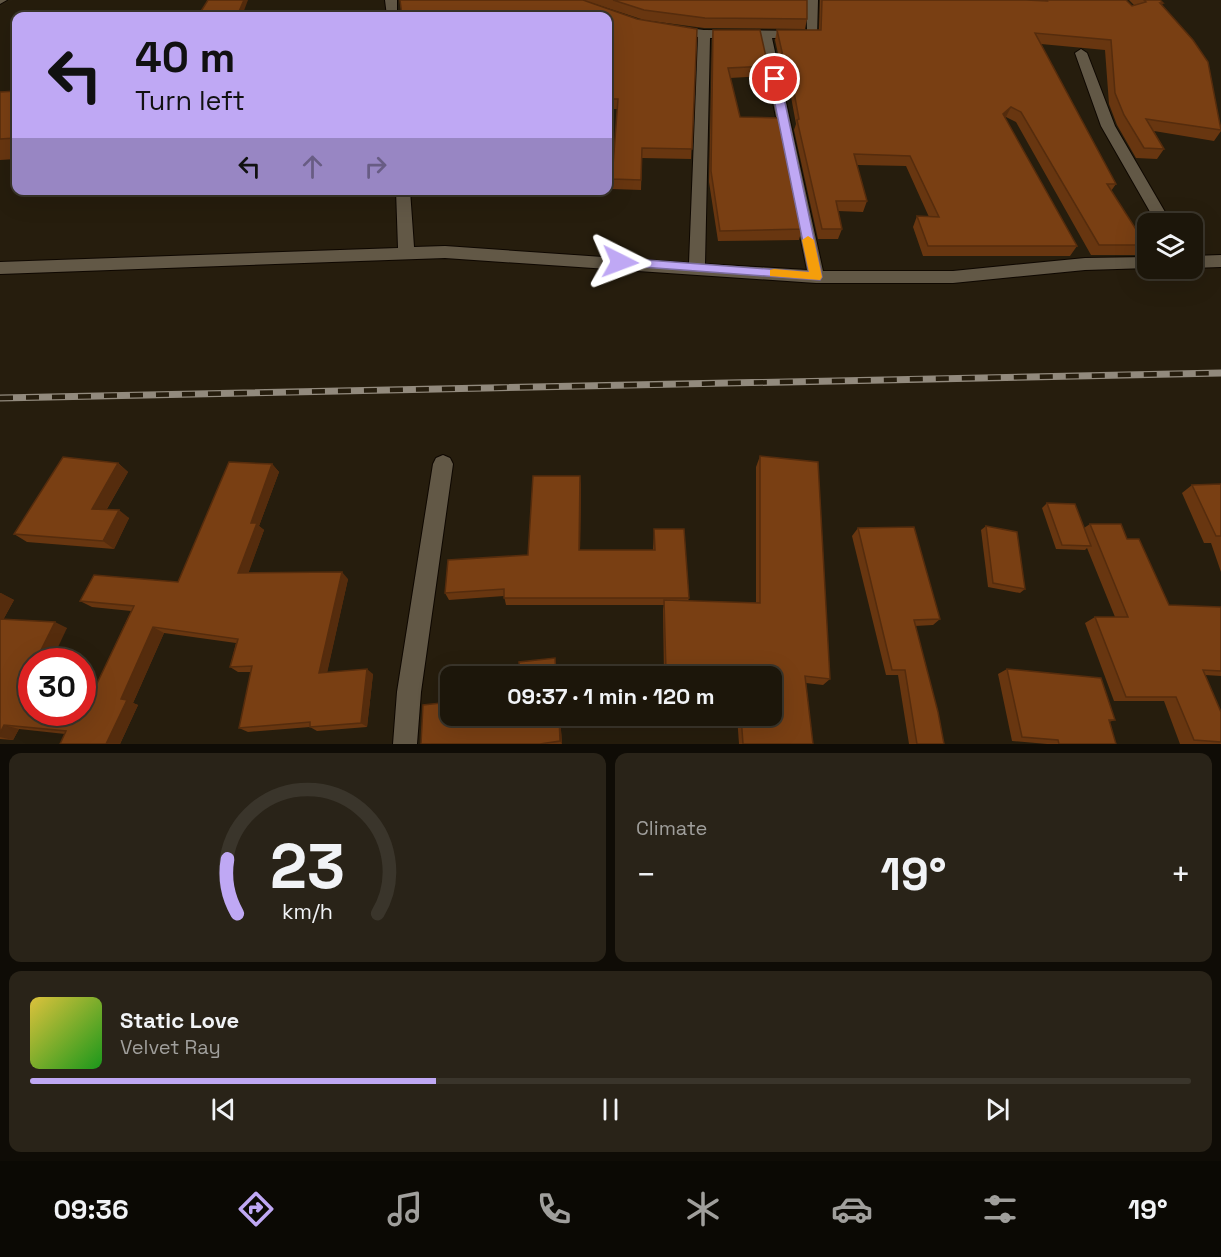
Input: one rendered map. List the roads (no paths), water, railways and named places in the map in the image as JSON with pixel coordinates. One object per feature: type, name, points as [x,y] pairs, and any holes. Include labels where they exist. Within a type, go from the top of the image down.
[{"type":"street","points":[[662,28],[704,34],[813,35],[812,0]]},
{"type":"street","points":[[697,267],[704,34]]},
{"type":"street","points":[[766,36],[816,277]]},
{"type":"street","points":[[1081,52],[1108,126],[1159,213]]},
{"type":"street","points":[[403,195],[406,253]]},
{"type":"street","points":[[0,268],[445,252],[697,267],[816,277],[953,277],[1082,259],[1137,262]]},
{"type":"street","points":[[1203,262],[1221,261]]},
{"type":"street","points":[[405,744],[410,692],[443,464]]},
{"type":"railway","points":[[0,398],[1221,373]]}]
